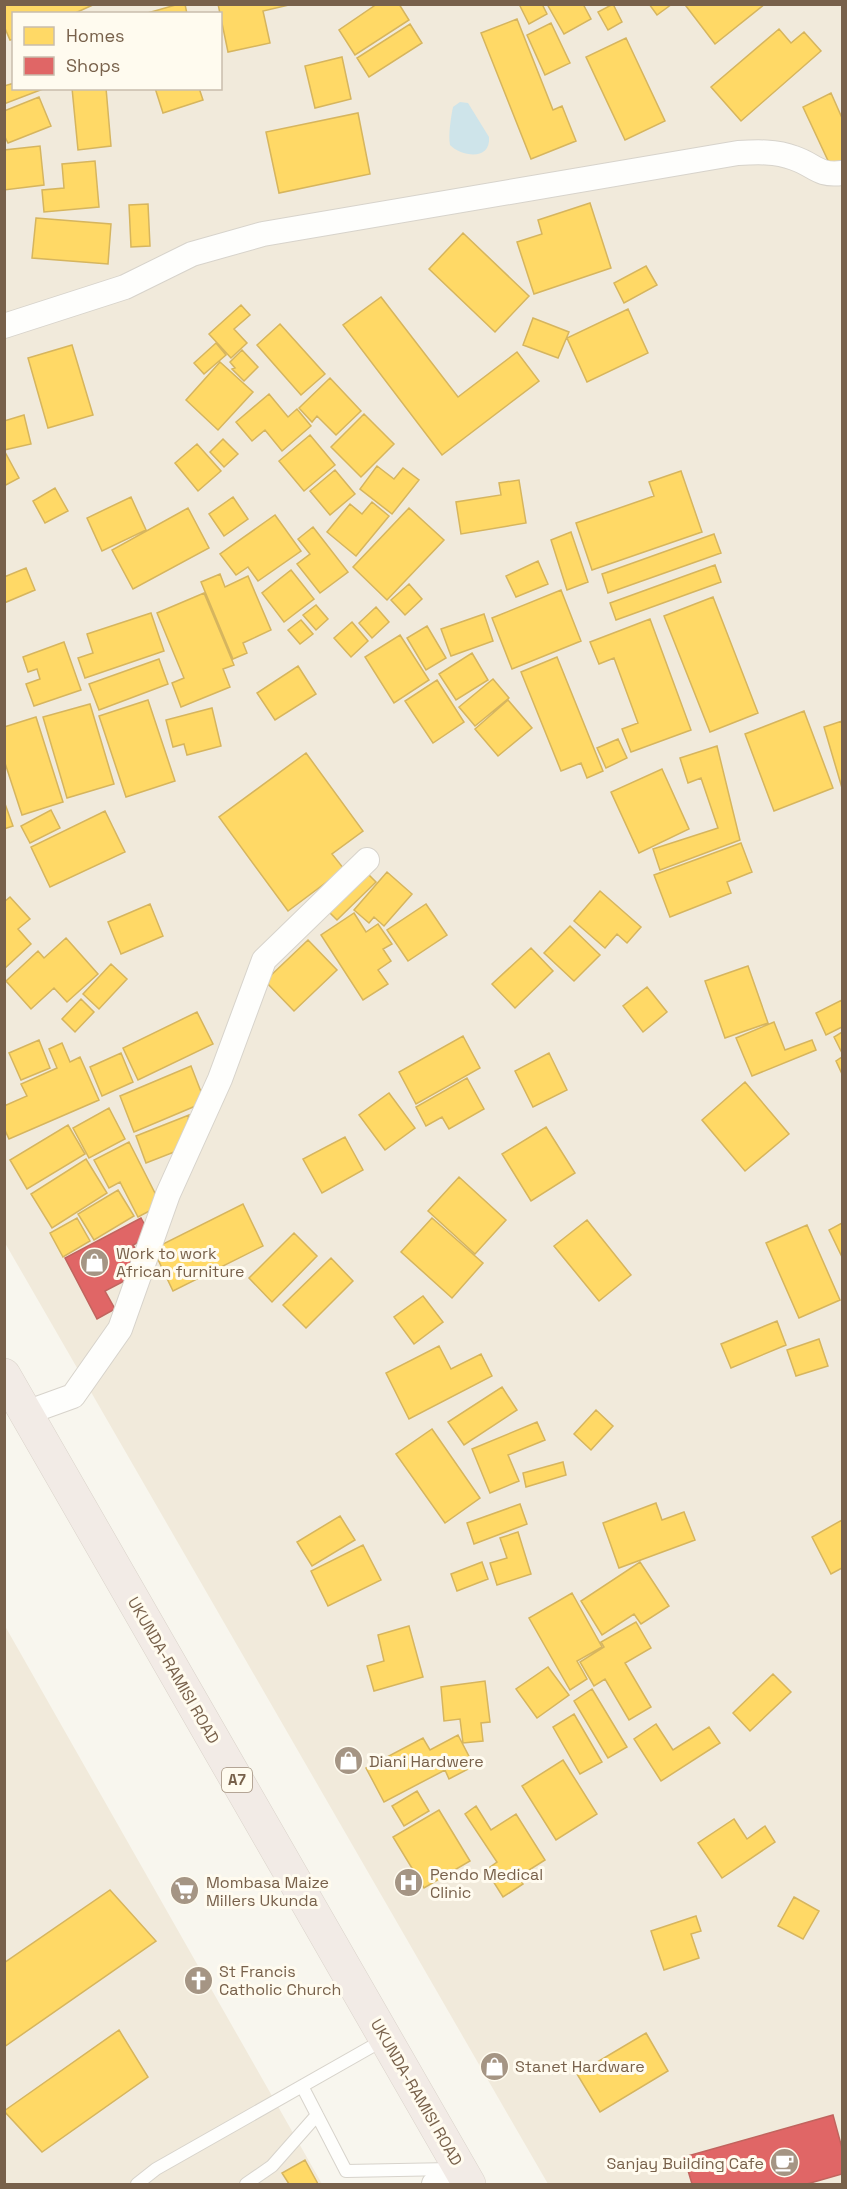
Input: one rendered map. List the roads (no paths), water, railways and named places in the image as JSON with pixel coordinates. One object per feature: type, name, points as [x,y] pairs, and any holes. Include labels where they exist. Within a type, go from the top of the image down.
[{"type":"highway","name":"UKUNDA-RAMISI ROAD","points":[[4,1375],[386,2038],[455,2179]]},
{"type":"street","points":[[4,326],[125,287],[192,254],[263,234],[738,153],[763,152],[794,158],[821,173],[843,173]]},
{"type":"street","points":[[26,1413],[73,1396],[120,1329],[168,1194],[220,1079],[264,960],[367,860]]},
{"type":"lane","points":[[137,2184],[156,2169],[386,2038]]},
{"type":"lane","points":[[302,2086],[346,2171],[455,2179]]},
{"type":"lane","points":[[246,2184],[272,2166],[317,2115]]},
{"type":"water","points":[[460,102],[468,103],[489,137],[488,145],[481,153],[468,154],[450,145],[453,107]]},
{"type":"place","name":"Work to work African furniture","points":[[95,1262]]},
{"type":"place","name":"Diani Hardwere","points":[[348,1761]]},
{"type":"place","name":"Pendo Medical Clinic","points":[[409,1883]]},
{"type":"place","name":"Mombasa Maize Millers Ukunda","points":[[185,1891]]},
{"type":"place","name":"St Francis Catholic Church","points":[[198,1980]]},
{"type":"place","name":"Stanet Hardware","points":[[494,2066]]},
{"type":"place","name":"Sanjay Building Cafe","points":[[785,2163]]}]
